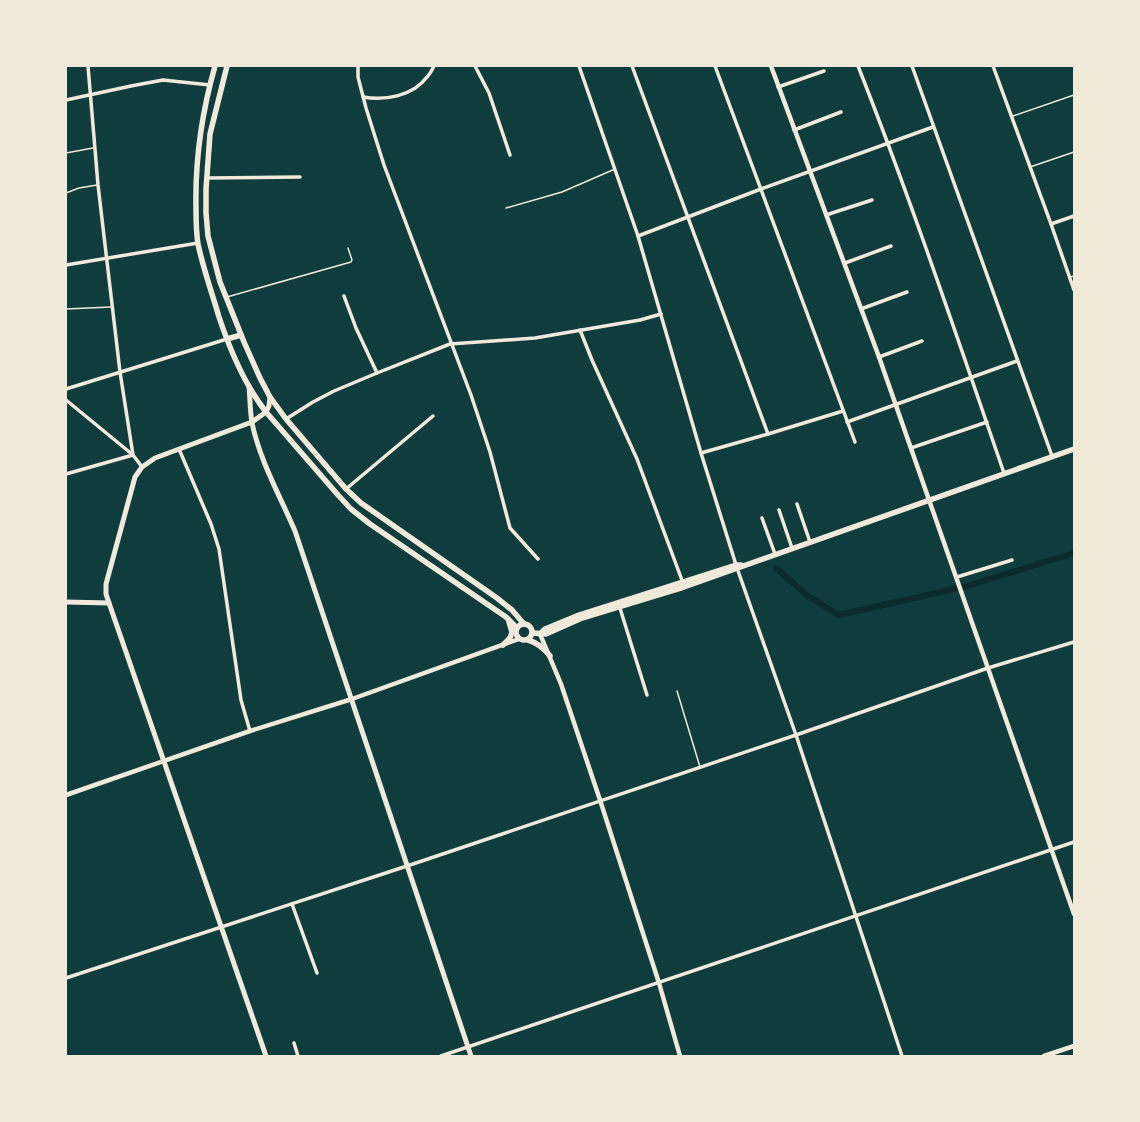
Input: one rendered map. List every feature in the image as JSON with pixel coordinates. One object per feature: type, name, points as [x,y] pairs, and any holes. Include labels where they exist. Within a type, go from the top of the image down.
[{"type":"main road","points":[[216,66],[210,85],[200,132],[196,188],[198,243],[227,339],[248,386],[266,412],[351,509],[370,524],[506,617],[517,628]]},
{"type":"main road","points":[[227,66],[210,134],[206,202],[208,228],[216,268],[225,298],[270,398],[346,489],[370,510],[497,598],[512,610],[524,624],[530,626],[533,633]]},
{"type":"main road","points":[[200,132],[210,134]]},
{"type":"main road","points":[[205,270],[216,268]]},
{"type":"main road","points":[[227,339],[240,334]]},
{"type":"main road","points":[[248,386],[252,422],[266,466],[295,531],[472,1056]]},
{"type":"main road","points":[[266,1056],[109,603],[106,589],[108,575],[135,478],[142,467],[155,458],[252,422],[266,412],[269,406],[270,398]]},
{"type":"main road","points":[[533,633],[546,634],[619,604],[775,554],[1074,449]]},
{"type":"main road","points":[[66,602],[109,603]]},
{"type":"main road","points":[[503,645],[510,638],[512,632],[511,625],[506,617]]},
{"type":"main road","points":[[524,624],[517,628],[516,632],[520,640],[535,642],[540,645],[550,656]]},
{"type":"main road","points":[[528,640],[533,633]]},
{"type":"street","points":[[88,66],[98,185],[120,372],[132,455]]},
{"type":"street","points":[[358,66],[358,77],[363,97],[384,165],[450,344],[471,395],[490,452],[510,528],[538,559]]},
{"type":"street","points":[[363,97],[378,99],[388,98],[410,91],[418,86],[427,77],[434,66]]},
{"type":"street","points":[[474,66],[489,93],[510,155]]},
{"type":"street","points":[[580,66],[638,236],[701,453],[902,1056]]},
{"type":"street","points":[[632,66],[768,434]]},
{"type":"street","points":[[715,66],[855,442]]},
{"type":"street","points":[[771,66],[879,357],[1074,914]]},
{"type":"street","points":[[858,66],[888,142],[972,378],[1004,473]]},
{"type":"street","points":[[912,66],[1052,456]]},
{"type":"street","points":[[993,66],[1072,277],[1074,290]]},
{"type":"street","points":[[778,87],[824,71]]},
{"type":"street","points":[[66,100],[163,80],[210,85]]},
{"type":"street","points":[[794,130],[841,112]]},
{"type":"street","points":[[638,236],[888,142],[933,127]]},
{"type":"street","points":[[207,178],[300,177]]},
{"type":"street","points":[[826,215],[872,200]]},
{"type":"street","points":[[1051,224],[1074,216]]},
{"type":"street","points":[[66,265],[198,243]]},
{"type":"street","points":[[845,263],[891,246]]},
{"type":"street","points":[[861,309],[907,292]]},
{"type":"street","points":[[344,296],[356,328],[377,373]]},
{"type":"street","points":[[286,419],[313,402],[377,373],[450,344],[534,338],[640,320],[661,314]]},
{"type":"street","points":[[580,330],[637,459],[683,584]]},
{"type":"street","points":[[66,389],[227,339]]},
{"type":"street","points":[[879,357],[922,341]]},
{"type":"street","points":[[847,422],[1017,361]]},
{"type":"street","points":[[66,400],[132,455],[142,467]]},
{"type":"street","points":[[701,453],[843,411]]},
{"type":"street","points":[[346,489],[433,416]]},
{"type":"street","points":[[911,448],[987,422]]},
{"type":"street","points":[[178,449],[211,524],[219,549],[241,700],[250,731]]},
{"type":"street","points":[[66,474],[132,455]]},
{"type":"street","points":[[797,504],[810,542]]},
{"type":"street","points":[[779,510],[792,548]]},
{"type":"street","points":[[762,518],[775,554]]},
{"type":"street","points":[[957,577],[1012,560]]},
{"type":"street","points":[[619,604],[647,694]]},
{"type":"street","points":[[540,634],[550,656],[600,800],[659,983],[680,1056]]},
{"type":"street","points":[[66,795],[250,731],[352,699],[520,640]]},
{"type":"street","points":[[66,978],[407,866],[796,735],[988,668],[1074,642]]},
{"type":"street","points":[[441,1056],[1074,842]]},
{"type":"street","points":[[292,904],[316,973]]},
{"type":"street","points":[[294,1043],[298,1056]]},
{"type":"street","points":[[1044,1056],[1074,1046]]},
{"type":"lane","points":[[1011,116],[1074,95]]},
{"type":"lane","points":[[66,153],[95,148]]},
{"type":"lane","points":[[1030,167],[1074,152]]},
{"type":"lane","points":[[506,208],[562,192],[615,169]]},
{"type":"lane","points":[[66,193],[79,188],[98,185]]},
{"type":"lane","points":[[225,298],[351,262],[352,260],[348,248]]},
{"type":"lane","points":[[66,309],[113,307]]},
{"type":"lane","points":[[677,691],[700,767]]},
{"type":"waterway","points":[[776,568],[808,596],[839,615],[967,586],[1074,553]]}]
